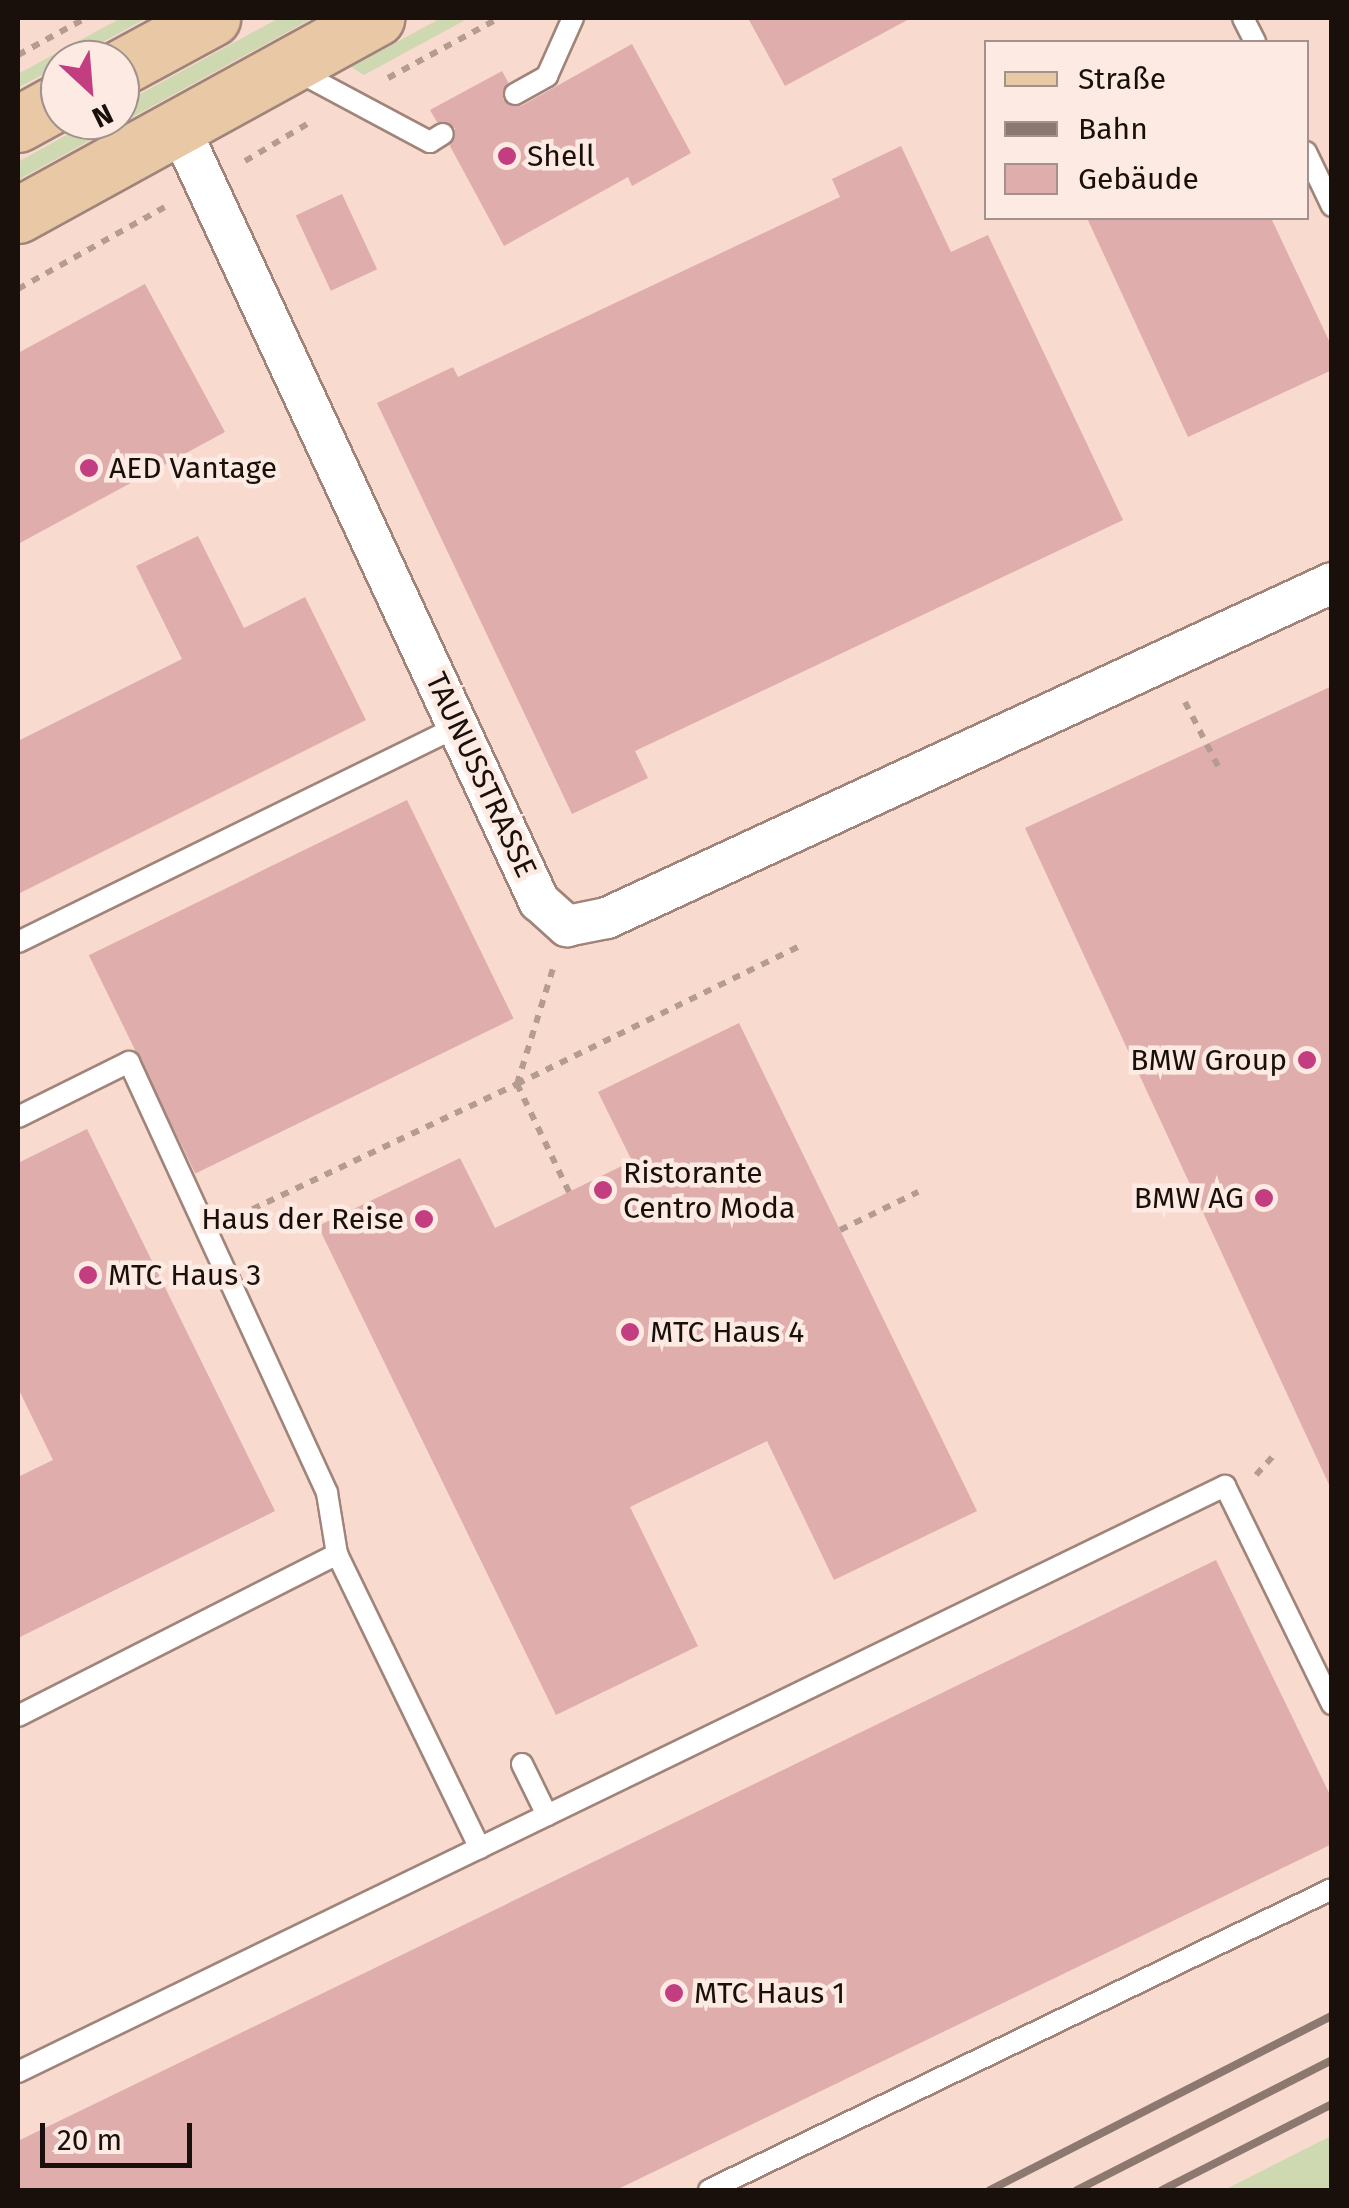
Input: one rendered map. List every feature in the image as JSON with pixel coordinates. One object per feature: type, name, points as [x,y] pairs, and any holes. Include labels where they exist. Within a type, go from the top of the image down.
[{"type":"main road","points":[[140,57],[212,18]]},
{"type":"main road","points":[[18,215],[376,18]]},
{"type":"main road","points":[[18,124],[40,112]]},
{"type":"street","name":"TAUNUSSTRASSE","points":[[179,127],[539,901],[567,926]]},
{"type":"street","points":[[567,926],[607,918],[1332,583]]},
{"type":"lane","points":[[514,94],[547,76],[574,18]]},
{"type":"lane","points":[[289,66],[347,101],[430,142],[443,134]]},
{"type":"lane","points":[[1309,158],[1332,206]]},
{"type":"lane","points":[[18,942],[458,726]]},
{"type":"lane","points":[[18,1117],[129,1062],[210,1229],[328,1494],[337,1554],[480,1848]]},
{"type":"lane","points":[[18,2072],[1225,1486],[1332,1704]]},
{"type":"lane","points":[[18,1716],[337,1554]]},
{"type":"lane","points":[[522,1764],[547,1815]]},
{"type":"lane","points":[[708,2190],[1332,1889]]},
{"type":"path","points":[[18,56],[86,18]]},
{"type":"path","points":[[18,289],[500,18]]},
{"type":"path","points":[[1164,660],[1221,772]]},
{"type":"path","points":[[567,926],[516,1084],[569,1192]]},
{"type":"path","points":[[210,1229],[798,947]]},
{"type":"path","points":[[840,1230],[918,1192]]},
{"type":"green space","points":[[121,18],[147,18],[106,40],[81,40]]},
{"type":"green space","points":[[279,18],[313,18],[140,113],[140,94]]},
{"type":"green space","points":[[441,18],[469,18],[364,75],[351,67]]},
{"type":"green space","points":[[40,62],[40,76],[18,88],[18,74]]},
{"type":"green space","points":[[57,140],[91,140],[18,180],[18,162]]},
{"type":"green space","points":[[1331,2136],[1331,2190],[1224,2190]]},
{"type":"building","points":[[748,18],[911,18],[785,86]]},
{"type":"building","points":[[632,44],[691,153],[632,186],[628,177],[504,246],[450,146],[455,128],[437,122],[430,110],[502,71],[508,82],[503,100],[521,106]]},
{"type":"building","points":[[901,146],[951,252],[988,235],[1123,520],[635,751],[648,778],[572,814],[377,403],[453,367],[458,377],[840,197],[832,179]]},
{"type":"building","points":[[342,194],[377,269],[331,291],[296,216]]},
{"type":"building","points":[[1088,220],[1272,220],[1332,347],[1332,370],[1188,437]]},
{"type":"building","points":[[145,284],[225,432],[18,544],[18,353]]},
{"type":"building","points":[[198,536],[244,628],[305,597],[366,720],[18,894],[18,741],[182,659],[136,566]]},
{"type":"building","name":"BMW AG","points":[[1332,686],[1332,1491],[1025,828]]},
{"type":"building","points":[[407,800],[514,1018],[195,1174],[89,955]]},
{"type":"building","name":"MTC Haus 4","points":[[739,1023],[977,1511],[834,1580],[767,1441],[630,1507],[698,1646],[556,1715],[318,1226],[460,1158],[495,1228],[632,1161],[598,1092]]},
{"type":"building","name":"MTC Haus 3","points":[[87,1129],[275,1511],[18,1638],[18,1477],[53,1460],[18,1388],[18,1163]]},
{"type":"building","name":"MTC Haus 1","points":[[1216,1560],[1332,1799],[1332,1844],[616,2190],[18,2190],[18,2141]]},
{"type":"railway","points":[[990,2190],[1332,2016]]},
{"type":"railway","points":[[1077,2190],[1332,2060]]},
{"type":"railway","points":[[1162,2190],[1332,2104]]},
{"type":"place","name":"Shell","points":[[507,156]]},
{"type":"place","name":"AED Vantage","points":[[89,468]]},
{"type":"place","name":"BMW Group","points":[[1307,1060]]},
{"type":"place","name":"Ristorante Centro Moda","points":[[603,1190]]},
{"type":"place","name":"BMW AG","points":[[1264,1198]]},
{"type":"place","name":"Haus der Reise","points":[[424,1219]]},
{"type":"place","name":"MTC Haus 3","points":[[88,1275]]},
{"type":"place","name":"MTC Haus 4","points":[[630,1332]]},
{"type":"place","name":"MTC Haus 1","points":[[674,1993]]}]
